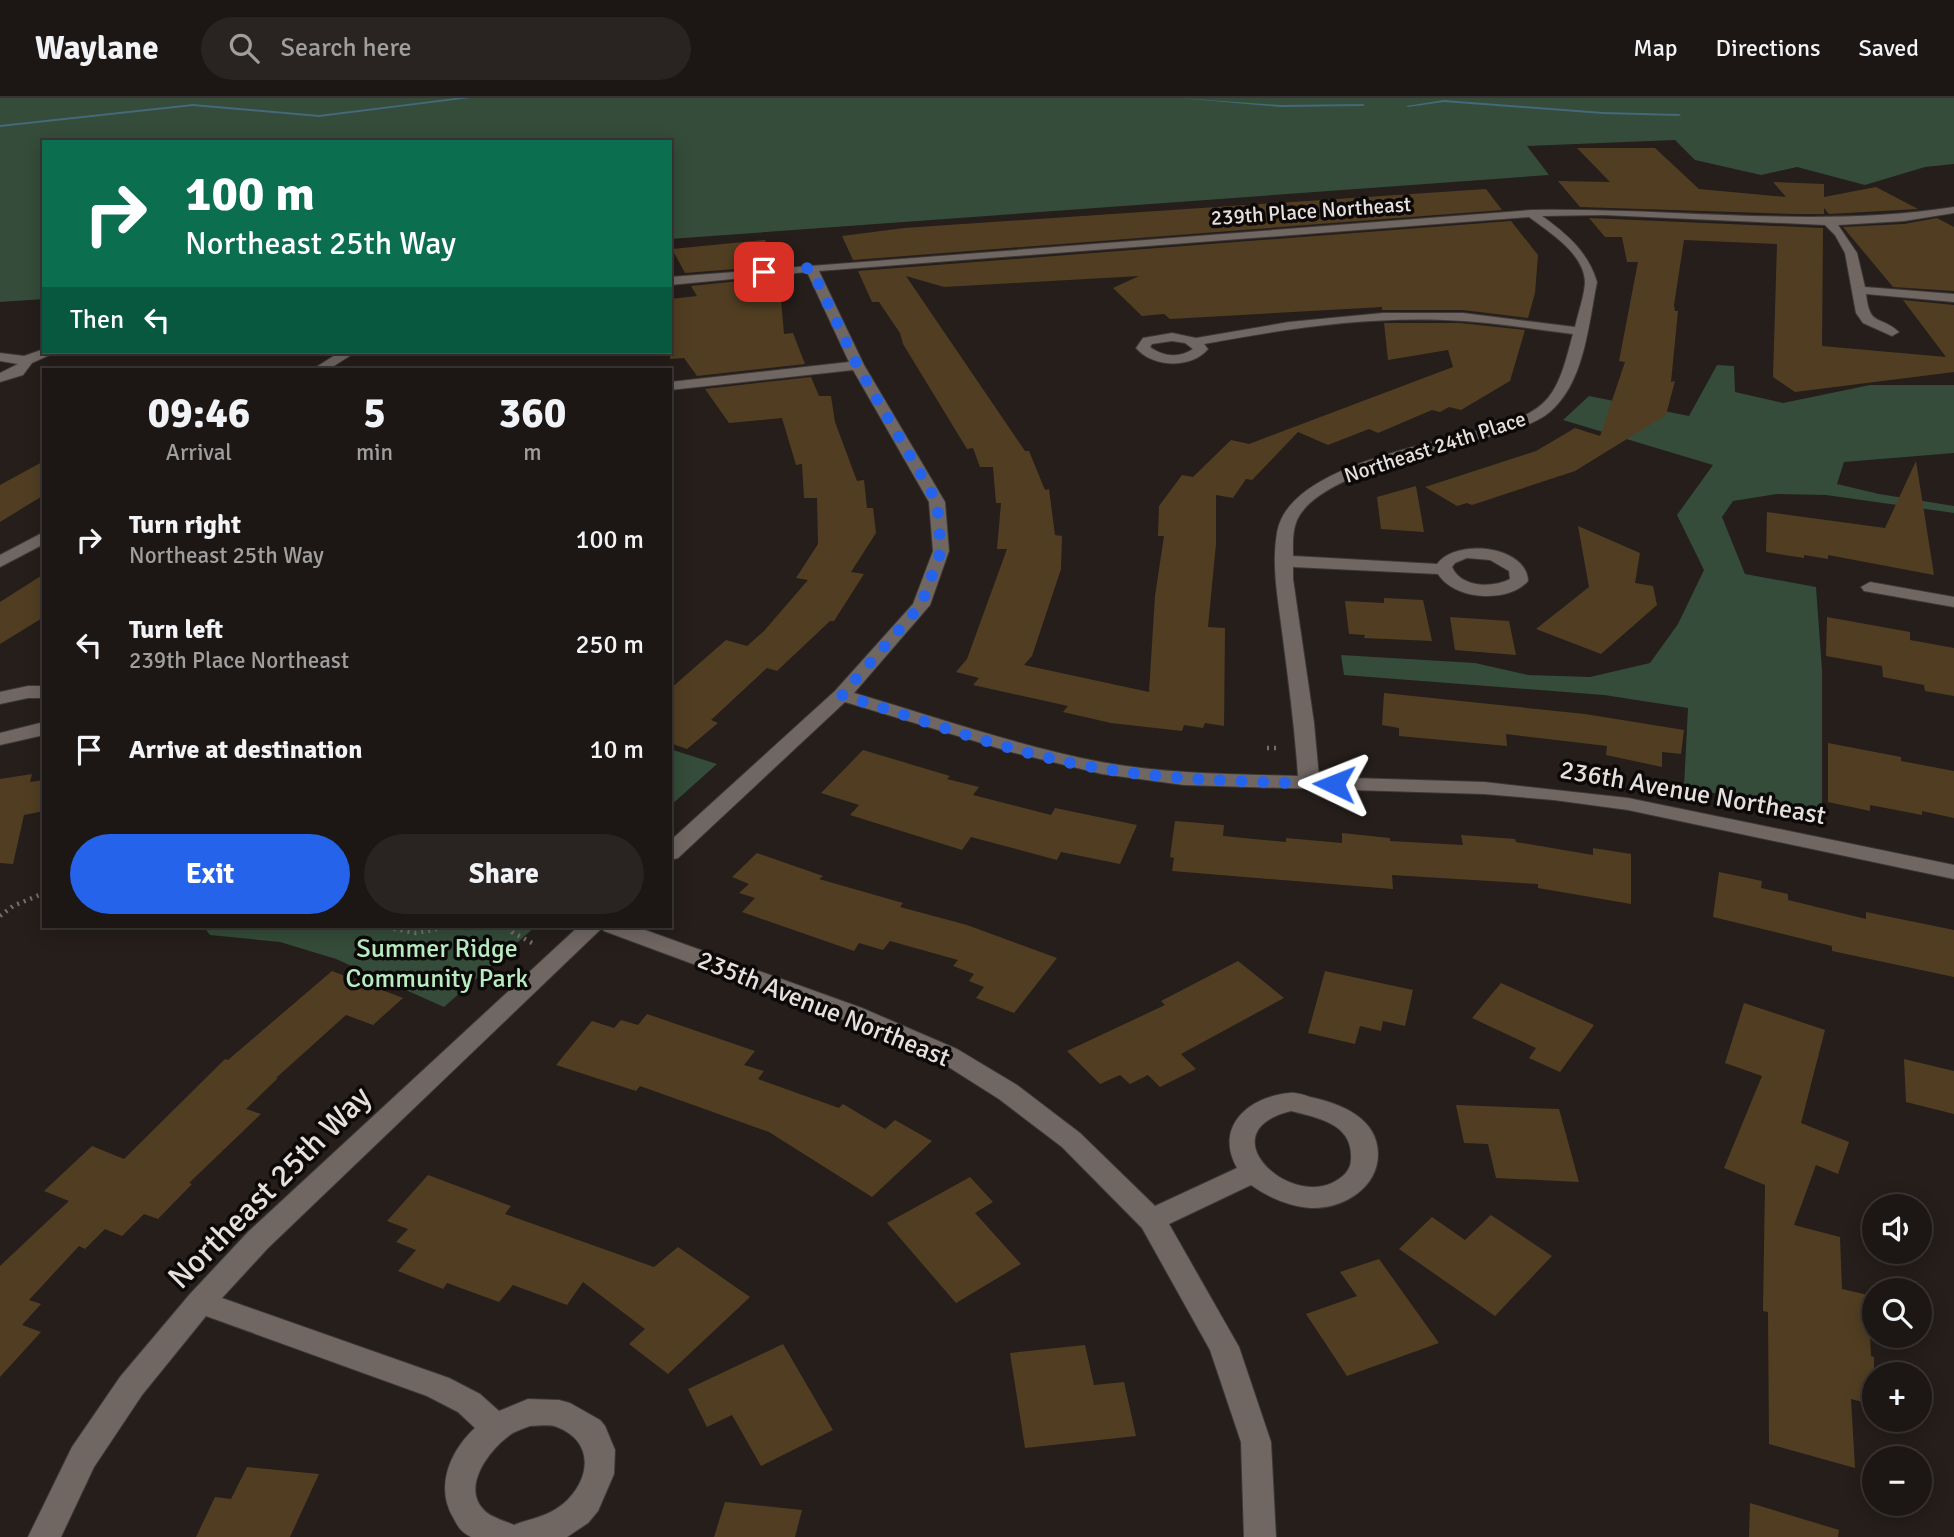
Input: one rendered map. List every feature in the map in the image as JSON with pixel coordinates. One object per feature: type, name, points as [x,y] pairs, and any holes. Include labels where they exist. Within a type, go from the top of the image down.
[{"type":"street","name":"239th Place Northeast","points":[[672,281],[1531,213],[1653,211],[1828,222],[1907,218],[1954,210]]},
{"type":"street","name":"Northeast 24th Place","points":[[1309,783],[1284,561],[1285,532],[1290,518],[1301,502],[1335,479],[1366,467],[1517,424],[1538,414],[1555,399],[1564,383],[1591,282],[1588,267],[1581,255],[1531,213]]},
{"type":"street","points":[[1828,222],[1849,244],[1853,253],[1862,313],[1868,320],[1892,332]]},
{"type":"street","points":[[672,851],[842,695],[921,605],[941,551],[937,502],[857,365],[811,268]]},
{"type":"street","points":[[1858,290],[1954,298]]},
{"type":"street","points":[[1196,342],[1286,326],[1409,316],[1465,317],[1579,331]]},
{"type":"street","points":[[0,357],[24,361],[43,354]]},
{"type":"street","points":[[322,368],[346,354]]},
{"type":"street","points":[[0,378],[18,372],[26,364],[24,361]]},
{"type":"street","points":[[672,386],[857,365]]},
{"type":"street","points":[[0,562],[42,538]]},
{"type":"street","points":[[1284,561],[1441,569]]},
{"type":"street","points":[[1870,587],[1954,602]]},
{"type":"street","points":[[1891,605],[1954,615]]},
{"type":"street","points":[[0,698],[42,692]]},
{"type":"street","name":"236th Avenue Northeast","points":[[842,695],[1018,748],[1102,768],[1184,779],[1484,788],[1628,804],[1954,872]]},
{"type":"street","points":[[0,739],[42,729]]},
{"type":"street","name":"Northeast 25th Way","points":[[44,1537],[83,1457],[131,1386],[200,1302],[258,1240],[590,928]]},
{"type":"street","name":"235th Avenue Northeast","points":[[617,928],[853,1014],[948,1055],[1008,1092],[1072,1140],[1152,1220]]},
{"type":"street","points":[[1301,1103],[1332,1110],[1355,1127],[1367,1149],[1367,1164],[1360,1178],[1347,1188],[1330,1195],[1309,1197],[1288,1193],[1269,1184],[1254,1172],[1244,1157],[1241,1141],[1245,1126],[1256,1114],[1272,1105],[1301,1103]]},
{"type":"street","points":[[1254,1172],[1152,1220],[1228,1359],[1256,1442],[1260,1537]]},
{"type":"street","points":[[200,1302],[438,1387],[469,1403],[495,1427]]},
{"type":"street","points":[[505,1537],[489,1533],[472,1521],[461,1504],[458,1483],[464,1462],[476,1443],[495,1427],[516,1416],[538,1411],[560,1413],[579,1421],[593,1434],[600,1451],[600,1471],[594,1492],[579,1511],[559,1526],[522,1537]]},
{"type":"path","points":[[0,916],[13,906],[42,893]]},
{"type":"path","points":[[385,928],[399,933],[416,934],[444,928]]},
{"type":"green space","points":[[0,98],[1954,98],[1954,164],[1925,167],[1865,185],[1797,167],[1761,175],[1695,160],[1675,140],[1527,146],[1549,175],[672,239],[672,140],[42,140],[42,299],[0,302]]},
{"type":"green space","points":[[1717,365],[1734,366],[1735,392],[1783,403],[1870,385],[1954,385],[1954,453],[1844,462],[1837,484],[1954,506],[1954,513],[1826,495],[1777,494],[1733,501],[1722,517],[1745,574],[1816,587],[1822,670],[1822,815],[1684,787],[1688,708],[1604,695],[1344,675],[1341,655],[1475,663],[1528,675],[1590,677],[1650,663],[1678,624],[1704,570],[1677,515],[1713,465],[1563,420],[1589,396],[1689,416]]},
{"type":"green space","points":[[672,750],[717,764],[672,804]]},
{"type":"green space","name":"Summer Ridge Community Park","points":[[205,928],[534,928],[444,1007],[336,959],[280,942],[210,935]]},
{"type":"building","points":[[1577,148],[1655,148],[1699,189],[1786,197],[1773,182],[1824,184],[1824,197],[1876,187],[1918,209],[1829,214],[1824,208],[1824,214],[1795,214],[1580,207],[1558,181],[1610,182]]},
{"type":"building","points":[[1486,189],[1502,210],[853,260],[842,236],[904,228]]},
{"type":"building","points":[[1589,218],[1823,228],[1822,346],[1946,357],[1903,300],[1954,305],[1954,372],[1795,392],[1773,377],[1777,244],[1684,240],[1674,305],[1675,311],[1678,311],[1671,382],[1675,381],[1666,415],[1575,471],[1472,505],[1467,503],[1457,506],[1425,487],[1536,451],[1575,428],[1600,436],[1625,362],[1619,361],[1638,262],[1627,262],[1622,237],[1605,237]]},
{"type":"building","points":[[1937,218],[1954,227],[1954,291],[1893,287],[1843,227],[1904,224]]},
{"type":"building","points":[[1511,221],[1538,255],[1535,293],[1528,318],[1463,310],[1382,310],[1382,307],[1170,319],[1164,314],[1142,316],[1113,288],[1139,276],[944,287],[906,276],[1025,451],[1029,451],[1045,490],[1049,489],[1055,535],[1062,536],[1061,569],[1032,656],[1024,665],[1149,692],[1155,596],[1164,536],[1158,536],[1159,506],[1182,475],[1193,477],[1231,440],[1249,444],[1453,367],[1448,350],[1388,360],[1384,323],[1460,323],[1525,330],[1510,381],[1461,410],[1449,407],[1440,412],[1432,410],[1378,433],[1369,429],[1328,445],[1298,432],[1252,480],[1246,479],[1233,498],[1216,495],[1216,544],[1208,627],[1225,628],[1224,726],[1205,723],[1203,728],[1184,725],[1182,731],[1111,723],[1063,712],[1068,706],[973,685],[979,678],[956,672],[967,659],[1007,549],[997,549],[1001,503],[996,503],[993,467],[980,467],[973,448],[967,449],[903,344],[900,333],[879,302],[872,302],[858,271]]},
{"type":"building","points":[[765,240],[775,266],[685,273],[672,249]]},
{"type":"building","points":[[779,277],[784,334],[793,333],[805,364],[697,376],[684,358],[670,359],[672,299],[697,296],[691,286]]},
{"type":"building","points":[[811,377],[819,396],[831,396],[835,422],[857,481],[864,480],[867,508],[873,508],[876,533],[851,572],[864,574],[834,621],[830,621],[777,671],[767,668],[711,720],[718,723],[687,749],[672,744],[672,687],[726,640],[747,646],[764,631],[808,580],[796,578],[818,544],[817,498],[804,498],[802,464],[796,465],[782,418],[729,423],[705,389]]},
{"type":"building","points":[[1916,461],[1934,575],[1828,555],[1828,559],[1804,555],[1804,558],[1766,552],[1767,512],[1885,528]]},
{"type":"building","points":[[42,462],[42,496],[0,522],[0,485]]},
{"type":"building","points":[[1416,486],[1424,532],[1381,529],[1377,497]]},
{"type":"building","points":[[1578,526],[1640,553],[1635,583],[1653,586],[1657,605],[1601,654],[1536,629],[1589,587]]},
{"type":"building","points":[[42,575],[42,618],[0,644],[0,602]]},
{"type":"building","points":[[1384,598],[1423,600],[1432,641],[1364,638],[1365,635],[1349,634],[1345,601],[1384,603]]},
{"type":"building","points":[[1450,617],[1509,621],[1516,655],[1455,650]]},
{"type":"building","points":[[1827,617],[1910,632],[1910,640],[1954,648],[1954,696],[1925,691],[1924,685],[1883,677],[1882,666],[1826,656]]},
{"type":"building","points":[[1384,693],[1585,714],[1684,730],[1681,754],[1662,752],[1662,767],[1606,755],[1607,746],[1506,734],[1507,746],[1399,736],[1399,728],[1382,725]]},
{"type":"building","points":[[1828,743],[1901,757],[1901,761],[1954,771],[1954,818],[1870,805],[1870,811],[1828,802]]},
{"type":"building","points":[[863,750],[950,776],[947,779],[979,787],[973,795],[1051,815],[1055,808],[1137,825],[1120,864],[1061,852],[1057,860],[971,837],[962,850],[850,815],[859,805],[821,793]]},
{"type":"building","points":[[32,774],[30,782],[42,780],[42,811],[24,815],[13,864],[0,863],[0,779]]},
{"type":"building","points":[[1175,821],[1224,825],[1223,836],[1286,842],[1286,838],[1342,843],[1342,833],[1390,838],[1390,841],[1463,845],[1461,835],[1515,839],[1516,842],[1593,855],[1593,848],[1631,854],[1631,904],[1538,888],[1538,884],[1392,875],[1393,889],[1172,871],[1174,858],[1170,857]]},
{"type":"building","points":[[757,853],[823,876],[819,879],[903,903],[900,907],[967,925],[1057,958],[1014,1013],[976,998],[984,987],[969,981],[974,974],[953,966],[958,960],[890,941],[883,950],[859,943],[854,951],[742,912],[755,898],[739,893],[749,884],[732,877]]},
{"type":"building","points":[[1719,872],[1762,881],[1761,888],[1788,894],[1788,900],[1866,919],[1866,912],[1954,930],[1954,977],[1832,951],[1832,946],[1713,917]]},
{"type":"building","points":[[1238,961],[1284,998],[1181,1054],[1196,1069],[1160,1087],[1148,1075],[1130,1084],[1120,1075],[1100,1084],[1067,1051],[1165,1005],[1161,1001]]},
{"type":"building","points":[[332,971],[403,998],[373,1025],[346,1015],[276,1078],[246,1109],[261,1114],[189,1183],[192,1184],[158,1219],[144,1214],[122,1236],[105,1229],[85,1249],[79,1246],[29,1300],[41,1304],[22,1325],[41,1332],[0,1377],[0,1266],[69,1201],[44,1191],[92,1146],[124,1159],[225,1059],[228,1060]]},
{"type":"building","points":[[1325,971],[1413,990],[1405,1026],[1383,1021],[1381,1031],[1360,1026],[1355,1044],[1308,1033]]},
{"type":"building","points":[[1501,983],[1594,1025],[1560,1072],[1529,1058],[1536,1048],[1472,1018]]},
{"type":"building","points":[[1744,1003],[1825,1030],[1801,1123],[1849,1142],[1838,1174],[1816,1165],[1794,1225],[1840,1237],[1842,1289],[1862,1294],[1862,1348],[1871,1348],[1874,1362],[1862,1362],[1862,1402],[1851,1399],[1855,1468],[1769,1444],[1768,1312],[1763,1311],[1765,1185],[1724,1168],[1762,1076],[1725,1063]]},
{"type":"building","points":[[647,1014],[755,1051],[744,1065],[764,1071],[758,1079],[839,1108],[843,1104],[885,1129],[895,1120],[932,1141],[872,1197],[769,1132],[640,1086],[636,1091],[556,1065],[592,1021],[614,1028],[621,1020],[638,1025]]},
{"type":"building","points":[[1904,1059],[1954,1071],[1954,1114],[1906,1102]]},
{"type":"building","points":[[1456,1105],[1559,1109],[1579,1182],[1496,1178],[1488,1144],[1464,1143]]},
{"type":"building","points":[[428,1175],[511,1206],[505,1214],[654,1267],[678,1247],[750,1297],[668,1374],[629,1344],[645,1329],[583,1282],[567,1305],[513,1285],[499,1302],[447,1283],[443,1289],[398,1271],[416,1250],[396,1242],[408,1229],[387,1221]]},
{"type":"building","points":[[970,1177],[993,1202],[975,1213],[1021,1264],[956,1303],[887,1223]]},
{"type":"building","points":[[1491,1215],[1552,1256],[1495,1316],[1399,1249],[1432,1217],[1465,1240]]},
{"type":"building","points":[[1379,1259],[1439,1343],[1347,1376],[1306,1314],[1357,1296],[1340,1272]]},
{"type":"building","points":[[783,1344],[833,1430],[761,1466],[732,1415],[707,1427],[688,1389]]},
{"type":"building","points":[[1085,1345],[1094,1385],[1124,1382],[1136,1436],[1025,1448],[1010,1353]]},
{"type":"building","points":[[247,1467],[319,1474],[290,1537],[196,1537],[215,1497],[231,1499]]},
{"type":"building","points":[[725,1502],[802,1510],[795,1537],[714,1537]]},
{"type":"building","points":[[1750,1503],[1839,1530],[1838,1537],[1749,1537]]},
{"type":"waterway","points":[[0,126],[193,105],[319,116],[468,98]]},
{"type":"waterway","points":[[1181,98],[1280,106],[1363,105]]},
{"type":"waterway","points":[[1408,106],[1444,101],[1603,113],[1679,115]]},
{"type":"route","points":[[764,272],[811,268],[838,320],[857,365],[937,502],[941,551],[921,605],[842,695],[1018,748],[1102,768],[1184,779],[1334,784]]}]
